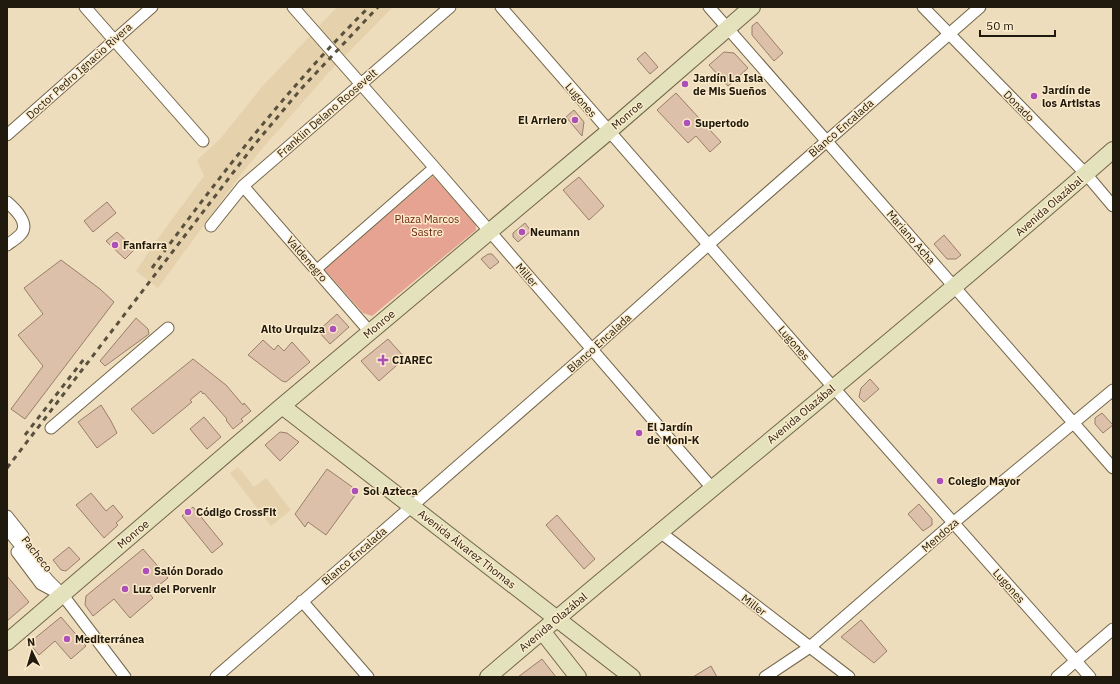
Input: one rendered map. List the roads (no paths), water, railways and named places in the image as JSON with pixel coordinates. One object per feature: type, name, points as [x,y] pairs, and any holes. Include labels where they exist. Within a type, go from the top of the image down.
[{"type":"main road","name":"Monroe","points":[[7,642],[282,406],[608,132],[752,7]]},
{"type":"main road","name":"Avenida Olazábal","points":[[488,677],[954,287],[1113,150]]},
{"type":"main road","name":"Avenida Álvarez Thomas","points":[[282,406],[558,618],[576,635],[632,677]]},
{"type":"main road","points":[[542,631],[578,677]]},
{"type":"street","points":[[85,7],[203,141]]},
{"type":"street","name":"Doctor Pedro Ignacio Rivera","points":[[7,135],[152,7]]},
{"type":"street","name":"Miller","points":[[293,7],[434,167],[712,488]]},
{"type":"street","name":"Franklin Delano Roosevelt","points":[[211,226],[243,186],[450,7]]},
{"type":"street","name":"Lugones","points":[[501,7],[608,132],[833,388],[1090,677]]},
{"type":"street","name":"Mariano Acha","points":[[709,7],[1113,468]]},
{"type":"street","name":"Donado","points":[[923,7],[1086,174],[1113,206]]},
{"type":"street","name":"Blanco Encalada","points":[[216,677],[592,349],[708,245],[980,7]]},
{"type":"street","points":[[316,270],[434,167]]},
{"type":"street","name":"Valdenegro","points":[[243,186],[370,332]]},
{"type":"street","points":[[7,202],[19,214],[23,226],[22,234],[7,245]]},
{"type":"street","points":[[50,428],[168,328]]},
{"type":"street","name":"Mendoza","points":[[765,677],[810,647],[953,523],[1113,390]]},
{"type":"street","name":"Pacheco","points":[[7,516],[53,574],[62,594],[125,677]]},
{"type":"street","name":"Miller","points":[[660,532],[849,677]]},
{"type":"street","name":"Pacheco","points":[[8,535],[42,584],[62,594]]},
{"type":"street","points":[[302,601],[368,677]]},
{"type":"street","points":[[1057,677],[1113,629]]},
{"type":"railway","points":[[152,268],[255,133],[310,69],[369,7]]},
{"type":"railway","points":[[7,468],[255,144],[301,89],[378,7]]},
{"type":"railway","points":[[25,435],[84,359]]},
{"type":"place","name":"Jardín La Isla de Mis Sueños","points":[[685,84]]},
{"type":"place","name":"Jardín de los Artistas","points":[[1034,96]]},
{"type":"place","name":"El Arriero","points":[[575,120]]},
{"type":"place","name":"Supertodo","points":[[687,123]]},
{"type":"place","name":"Neumann","points":[[522,232]]},
{"type":"place","name":"Fanfarra","points":[[115,245]]},
{"type":"place","name":"Alto Urquiza","points":[[333,329]]},
{"type":"place","name":"CIAREC","points":[[383,360]]},
{"type":"place","name":"El Jardín de Moni-K","points":[[639,433]]},
{"type":"place","name":"Colegio Mayor","points":[[940,481]]},
{"type":"place","name":"Sol Azteca","points":[[355,491]]},
{"type":"place","name":"Código CrossFit","points":[[188,512]]},
{"type":"place","name":"Salón Dorado","points":[[146,571]]},
{"type":"place","name":"Luz del Porvenir","points":[[125,589]]},
{"type":"place","name":"Mediterránea","points":[[67,639]]},
{"type":"park label","name":"Plaza Marcos Sastre","points":[[427,225]]}]
